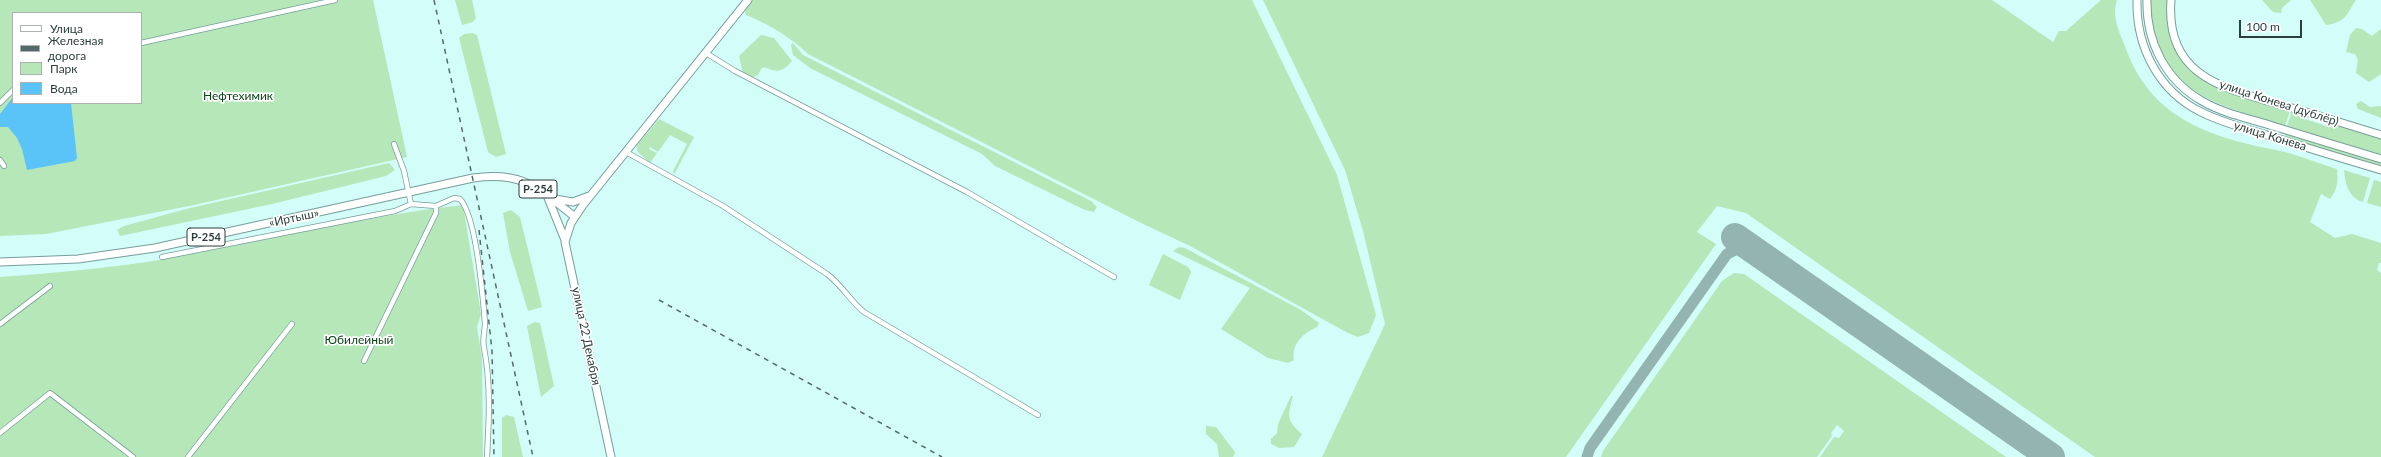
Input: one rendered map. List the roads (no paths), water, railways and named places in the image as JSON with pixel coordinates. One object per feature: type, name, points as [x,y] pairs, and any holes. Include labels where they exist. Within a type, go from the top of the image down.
[{"type":"main road","points":[[565,242],[567,231],[592,193],[748,0]]},
{"type":"main road","name":"улица Конева","points":[[2137,0],[2139,35],[2147,56],[2166,85],[2187,103],[2220,120],[2381,170]]},
{"type":"main road","name":"улица Конева","points":[[2147,0],[2148,28],[2154,47],[2162,63],[2174,80],[2194,96],[2222,110],[2381,159]]},
{"type":"main road","name":"улица Конева (дублёр)","points":[[2171,0],[2171,28],[2177,44],[2185,58],[2207,79],[2224,87],[2381,135]]},
{"type":"main road","name":"«Иртыш»","points":[[0,262],[114,255],[408,192],[495,176],[523,180],[544,193],[575,217]]},
{"type":"main road","points":[[544,193],[566,202],[582,200],[592,193]]},
{"type":"main road","name":"улица 22 Декабря","points":[[544,193],[554,210],[565,242],[611,457]]},
{"type":"street","points":[[142,43],[335,0]]},
{"type":"street","points":[[706,53],[734,71],[967,192],[1114,276]]},
{"type":"street","points":[[0,103],[12,91]]},
{"type":"street","points":[[394,144],[404,171],[411,204]]},
{"type":"street","points":[[626,152],[724,206],[827,274],[864,312],[1038,415]]},
{"type":"street","points":[[0,160],[4,166]]},
{"type":"street","points":[[162,257],[395,211],[411,204],[436,206],[454,198],[460,199],[468,212],[473,234],[485,325],[484,348],[487,358],[488,392],[487,457]]},
{"type":"street","points":[[364,361],[436,213],[436,206]]},
{"type":"street","points":[[0,324],[50,286]]},
{"type":"street","points":[[188,457],[292,324]]},
{"type":"street","points":[[0,433],[50,393],[133,457]]},
{"type":"water","points":[[12,98],[12,104],[71,104],[77,158],[75,161],[27,170],[22,149],[17,138],[8,127],[0,127],[0,114]]},
{"type":"railway","points":[[434,0],[533,457]]},
{"type":"railway","points":[[479,230],[492,351],[494,457]]},
{"type":"railway","points":[[659,300],[942,457]]},
{"type":"park label","name":"Нефтехимик","points":[[238,96]]},
{"type":"park label","name":"Юбилейный","points":[[359,340]]}]
